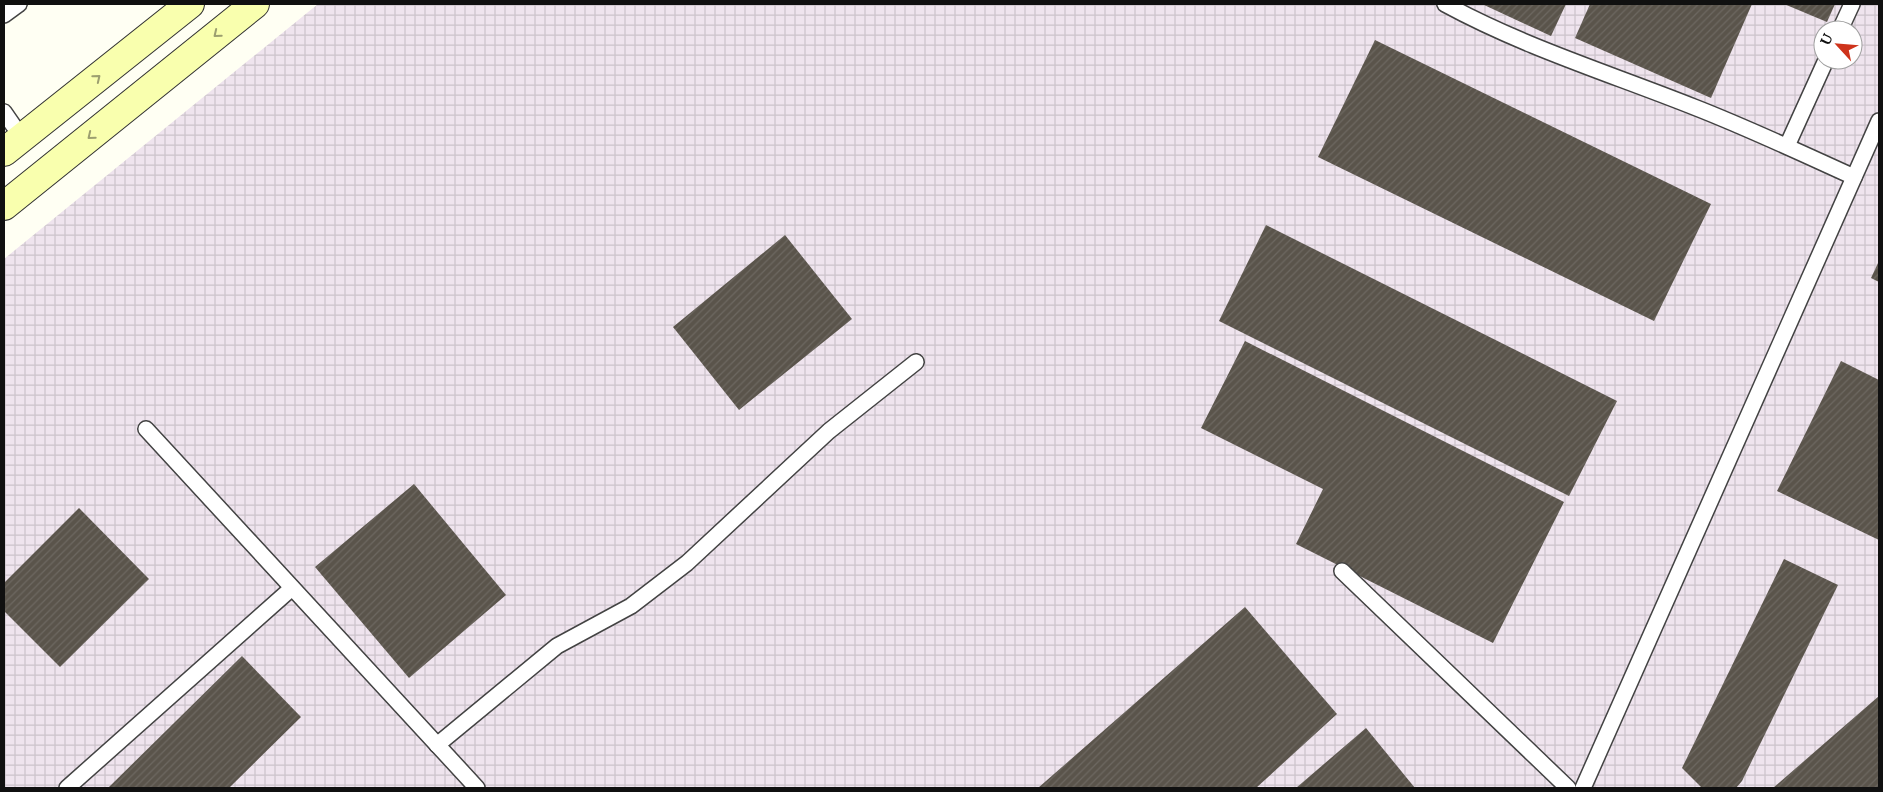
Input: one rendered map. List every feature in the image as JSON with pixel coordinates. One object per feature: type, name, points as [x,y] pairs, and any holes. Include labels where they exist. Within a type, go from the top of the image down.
[{"type":"main road","points":[[13,145],[190,4]]},
{"type":"main road","points":[[4,206],[255,4]]},
{"type":"lane","points":[[4,15],[20,4]]},
{"type":"lane","points":[[1445,4],[1483,24],[1583,65],[1696,107],[1854,177]]},
{"type":"lane","points":[[1845,20],[1852,4]]},
{"type":"lane","points":[[1787,146],[1821,70]]},
{"type":"lane","points":[[4,112],[13,145]]},
{"type":"lane","points":[[1583,788],[1879,121]]},
{"type":"lane","points":[[437,745],[556,646],[631,606],[687,563],[829,431],[916,362]]},
{"type":"lane","points":[[146,429],[477,788]]},
{"type":"lane","points":[[1342,571],[1568,788]]},
{"type":"lane","points":[[67,788],[292,588]]},
{"type":"shaded area","points":[[318,4],[1879,4],[1879,788],[4,788],[4,259]]},
{"type":"building","points":[[1482,4],[1566,4],[1551,36]]},
{"type":"building","points":[[1590,4],[1752,4],[1711,98],[1575,38]]},
{"type":"building","points":[[1784,4],[1835,4],[1828,20],[1822,20]]},
{"type":"building","points":[[1375,40],[1711,204],[1654,321],[1318,157]]},
{"type":"building","points":[[1266,225],[1617,401],[1569,496],[1219,321]]},
{"type":"building","points":[[785,235],[852,319],[739,410],[673,327]]},
{"type":"building","points":[[1879,261],[1879,282],[1871,278]]},
{"type":"building","points":[[1245,341],[1564,502],[1493,643],[1296,544],[1323,489],[1201,428]]},
{"type":"building","points":[[1841,361],[1879,380],[1879,540],[1777,491]]},
{"type":"building","points":[[414,484],[506,595],[409,678],[315,567]]},
{"type":"building","points":[[79,508],[149,579],[60,667],[4,611],[4,583]]},
{"type":"building","points":[[1784,559],[1838,585],[1742,781],[1736,788],[1702,788],[1682,768]]},
{"type":"building","points":[[1245,607],[1337,714],[1256,788],[1038,788]]},
{"type":"building","points":[[242,656],[301,717],[229,788],[108,788]]},
{"type":"building","points":[[1879,696],[1879,788],[1773,788]]},
{"type":"building","points":[[1366,728],[1415,788],[1296,788]]}]
